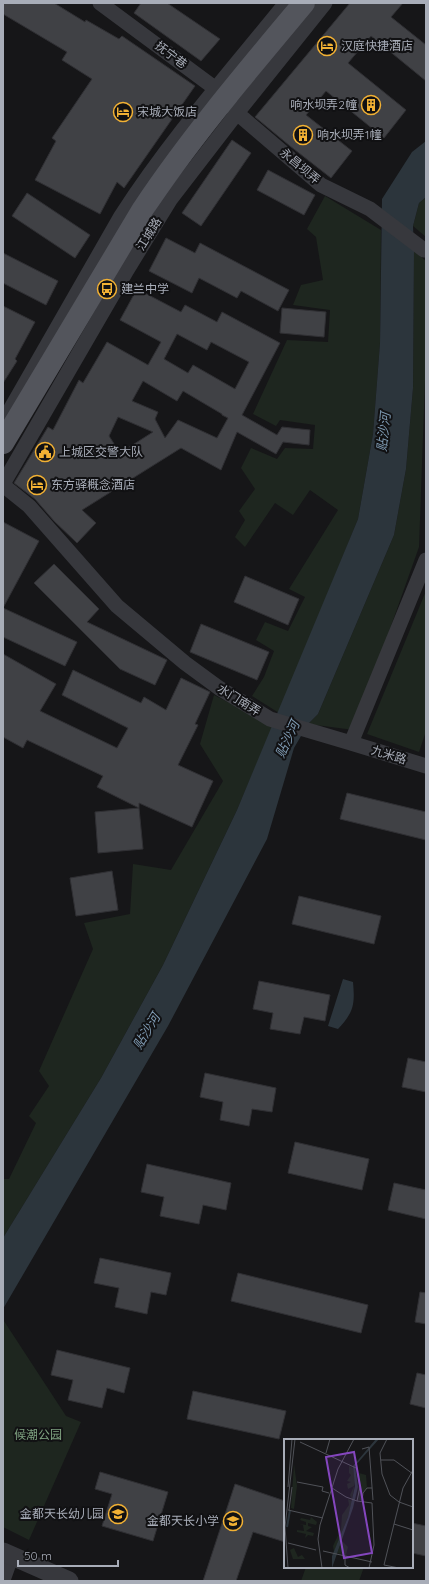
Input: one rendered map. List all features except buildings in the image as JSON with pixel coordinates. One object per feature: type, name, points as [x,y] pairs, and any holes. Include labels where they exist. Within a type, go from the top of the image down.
[{"type":"main road","name":"江城路","points":[[3,443],[160,182],[304,3]]},
{"type":"street","name":"抚宁巷","points":[[100,3],[226,100]]},
{"type":"street","name":"江城路","points":[[3,485],[146,238],[170,200],[226,100],[286,3]]},
{"type":"street","name":"江城路","points":[[3,422],[132,199],[172,144],[226,100],[325,3]]},
{"type":"street","name":"永昌坝弄","points":[[226,100],[321,185],[370,208],[424,250]]},
{"type":"street","name":"水门南弄","points":[[3,485],[29,506],[117,606],[185,663],[219,688],[270,719],[351,743]]},
{"type":"street","points":[[351,743],[426,560]]},
{"type":"street","name":"九米路","points":[[351,743],[426,766]]},
{"type":"street","points":[[3,1580],[7,1554],[69,1581]]},
{"type":"green space","points":[[325,196],[381,230],[380,343],[373,434],[358,519],[279,713],[252,696],[264,677],[274,651],[256,640],[265,622],[288,631],[305,597],[289,589],[338,510],[310,490],[293,515],[275,503],[245,547],[235,537],[245,520],[239,511],[255,489],[241,468],[251,448],[277,459],[285,448],[313,449],[315,425],[280,420],[276,426],[253,414],[287,340],[328,342],[330,310],[293,305],[301,285],[323,280],[316,237],[307,229]]},
{"type":"green space","points":[[426,197],[426,237],[413,226],[419,203]]},
{"type":"green space","points":[[414,251],[426,261],[426,353],[419,547],[354,730],[308,724],[318,714],[394,535],[406,469],[413,388]]},
{"type":"green space","points":[[426,591],[426,731],[419,752],[367,734]]},
{"type":"green space","points":[[214,695],[273,726],[237,810],[163,965],[101,1078],[3,1238],[3,1179],[9,1179],[36,1123],[29,1116],[49,1086],[39,1071],[93,949],[84,923],[130,914],[133,864],[171,870],[223,781],[200,744]]},
{"type":"green space","name":"候潮公园","points":[[4,1321],[66,1416],[81,1422],[29,1540],[3,1527]]},
{"type":"green space","points":[[306,1568],[364,1568],[359,1581],[301,1581]]},
{"type":"water","name":"贴沙河","points":[[426,141],[426,197],[419,203],[413,226],[413,388],[406,469],[394,535],[318,714],[308,724],[294,748],[267,839],[168,1026],[3,1309],[3,1238],[101,1078],[163,965],[237,810],[358,519],[373,434],[380,343],[382,199],[412,152]]},
{"type":"water","points":[[343,979],[353,982],[354,996],[350,1012],[338,1029],[328,1026]]},
{"type":"place","name":"汉庭快捷酒店","points":[[327,46]]},
{"type":"place","name":"响水坝弄2幢","points":[[371,105]]},
{"type":"place","name":"宋城大饭店","points":[[123,112]]},
{"type":"place","name":"响水坝弄1幢","points":[[303,135]]},
{"type":"place","name":"建兰中学","points":[[107,289]]},
{"type":"place","name":"上城区交警大队","points":[[45,452]]},
{"type":"place","name":"东方驿概念酒店","points":[[37,485]]},
{"type":"place","name":"金都天长幼儿园","points":[[118,1514]]},
{"type":"place","name":"金都天长小学","points":[[233,1521]]}]
